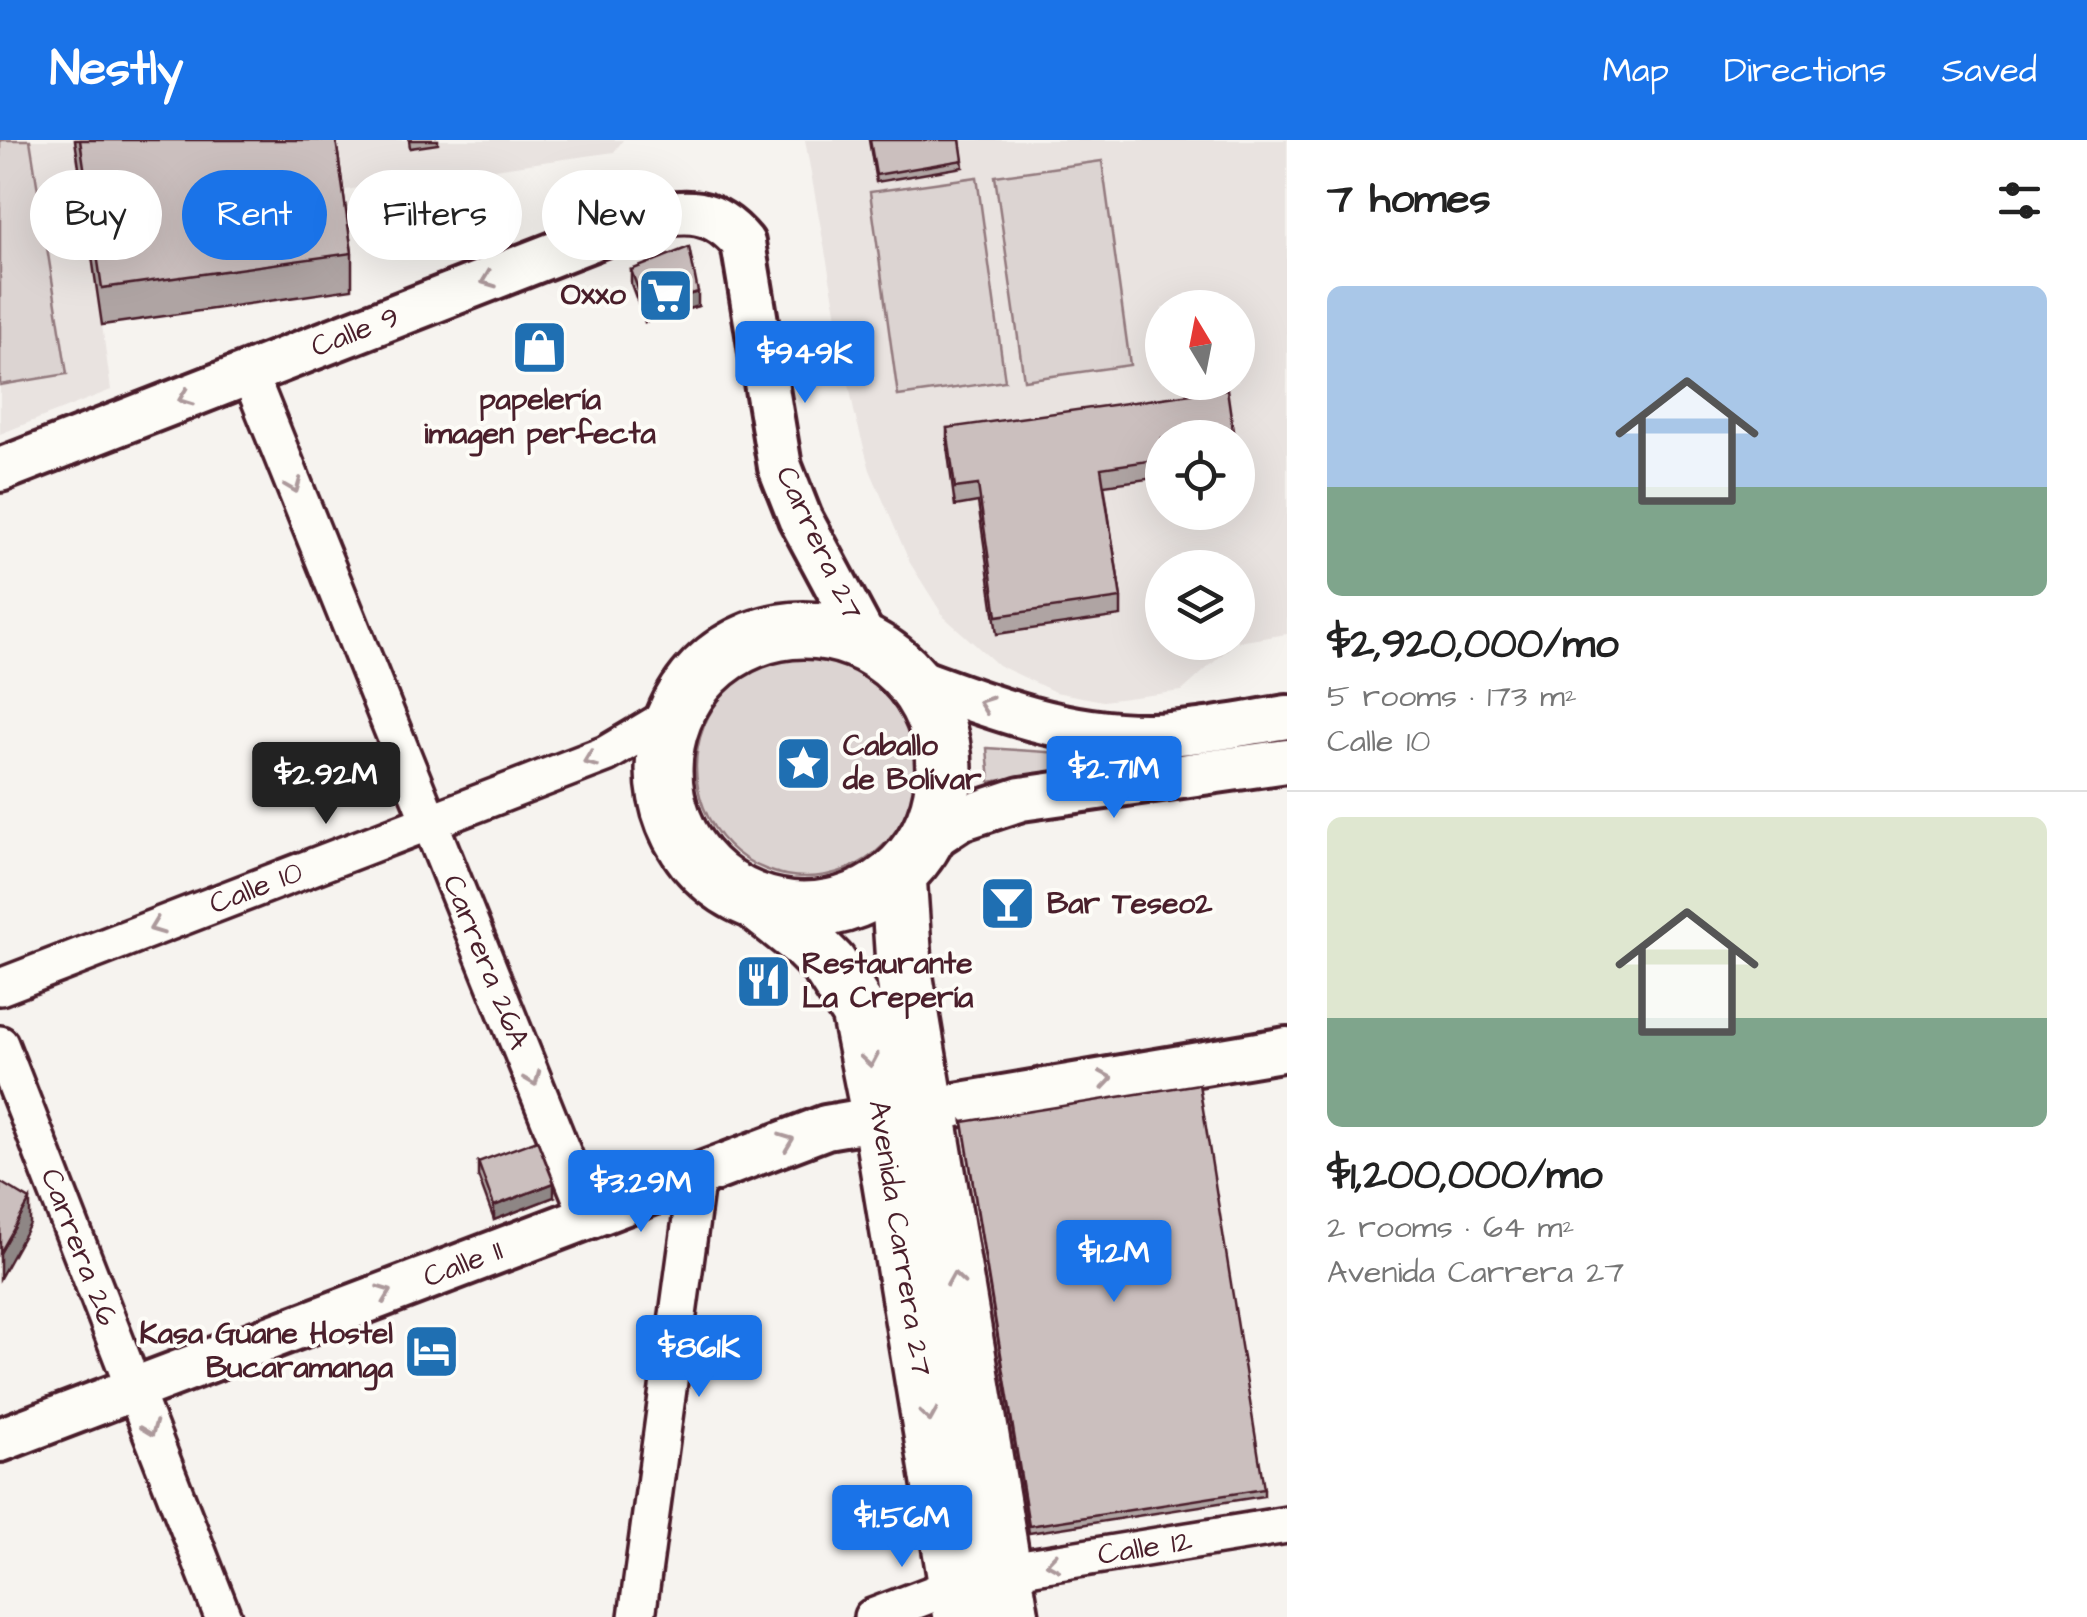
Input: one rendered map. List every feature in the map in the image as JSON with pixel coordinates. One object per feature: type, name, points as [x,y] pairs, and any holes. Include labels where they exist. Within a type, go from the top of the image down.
[{"type":"main road","points":[[801,630],[844,635],[889,661],[933,714],[945,757],[942,801],[912,858],[867,896],[831,908],[793,910],[755,901],[721,883],[693,856],[674,823],[664,786],[665,747],[675,713],[694,683],[720,658],[758,638],[801,630]]},
{"type":"main road","name":"Avenida Carrera 27","points":[[912,858],[903,1113],[983,1597]]},
{"type":"main road","name":"Avenida Carrera 27","points":[[755,901],[804,940],[843,982],[903,1113]]},
{"type":"street","name":"Calle 9","points":[[0,470],[644,219],[667,213],[713,216]]},
{"type":"street","name":"Carrera 27","points":[[713,216],[743,244],[774,442],[788,489],[824,566],[889,661]]},
{"type":"street","name":"Carrera 26A","points":[[249,373],[588,1216]]},
{"type":"street","points":[[889,661],[1050,725],[1099,732],[1170,734],[1287,718]]},
{"type":"street","name":"Calle 10","points":[[0,986],[606,754],[675,713]]},
{"type":"street","points":[[912,858],[960,819],[1021,800],[1287,761]]},
{"type":"street","name":"Carrera 26","points":[[0,1044],[134,1389],[213,1614]]},
{"type":"street","name":"Calle 11","points":[[0,1440],[826,1127],[1287,1049]]},
{"type":"street","points":[[637,1617],[697,1175]]},
{"type":"street","name":"Calle 12","points":[[872,1617],[983,1597],[1287,1525]]},
{"type":"shaded area","points":[[0,140],[623,140],[614,152],[487,170],[347,170],[347,190],[338,191],[352,289],[102,325],[111,390],[0,434]]},
{"type":"shaded area","points":[[0,140],[30,140],[35,170],[30,170],[30,260],[49,260],[67,374],[0,385]]},
{"type":"shaded area","points":[[805,140],[1287,140],[1287,634],[1255,639],[1255,550],[1145,550],[1145,660],[1216,660],[1182,691],[1103,701],[1055,692],[998,665],[944,617],[910,563],[870,470],[854,411]]},
{"type":"shaded area","points":[[1102,161],[1130,365],[1024,380],[995,176]]},
{"type":"shaded area","points":[[977,177],[1005,381],[898,396],[870,192]]},
{"type":"shaded area","points":[[806,657],[848,666],[884,689],[907,725],[916,767],[907,809],[884,845],[848,868],[806,877],[764,868],[728,845],[705,809],[696,767],[705,725],[728,689],[764,666]]},
{"type":"shaded area","points":[[987,748],[1137,758],[990,782]]},
{"type":"building","points":[[80,140],[336,140],[347,218],[347,254],[327,256],[327,170],[182,170],[182,260],[302,260],[102,288],[98,260],[162,260],[162,170],[84,170]]},
{"type":"building","points":[[870,140],[960,140],[963,160],[876,175]]},
{"type":"building","name":"Oxxo","points":[[689,247],[698,292],[645,308],[631,270],[656,260],[682,260],[682,250]]},
{"type":"building","points":[[1148,400],[1229,400],[1231,420],[1145,420],[1145,462],[1101,468],[1121,598],[997,616],[978,485],[955,488],[947,428]]},
{"type":"building","points":[[1199,1084],[1264,1489],[1029,1526],[963,1122]]},
{"type":"building","points":[[537,1140],[554,1183],[494,1206],[478,1162]]},
{"type":"building","points":[[0,1182],[30,1200],[0,1253]]},
{"type":"place","name":"Oxxo","points":[[665,295]]},
{"type":"place","name":"papelería imagen perfecta","points":[[540,348]]},
{"type":"place","name":"Caballo de Bolívar","points":[[804,763]]},
{"type":"place","name":"Bar Teseo2","points":[[1008,904]]},
{"type":"place","name":"Restaurante La Crepería","points":[[763,981]]},
{"type":"place","name":"Kasa Guane Hostel Bucaramanga","points":[[432,1351]]}]
